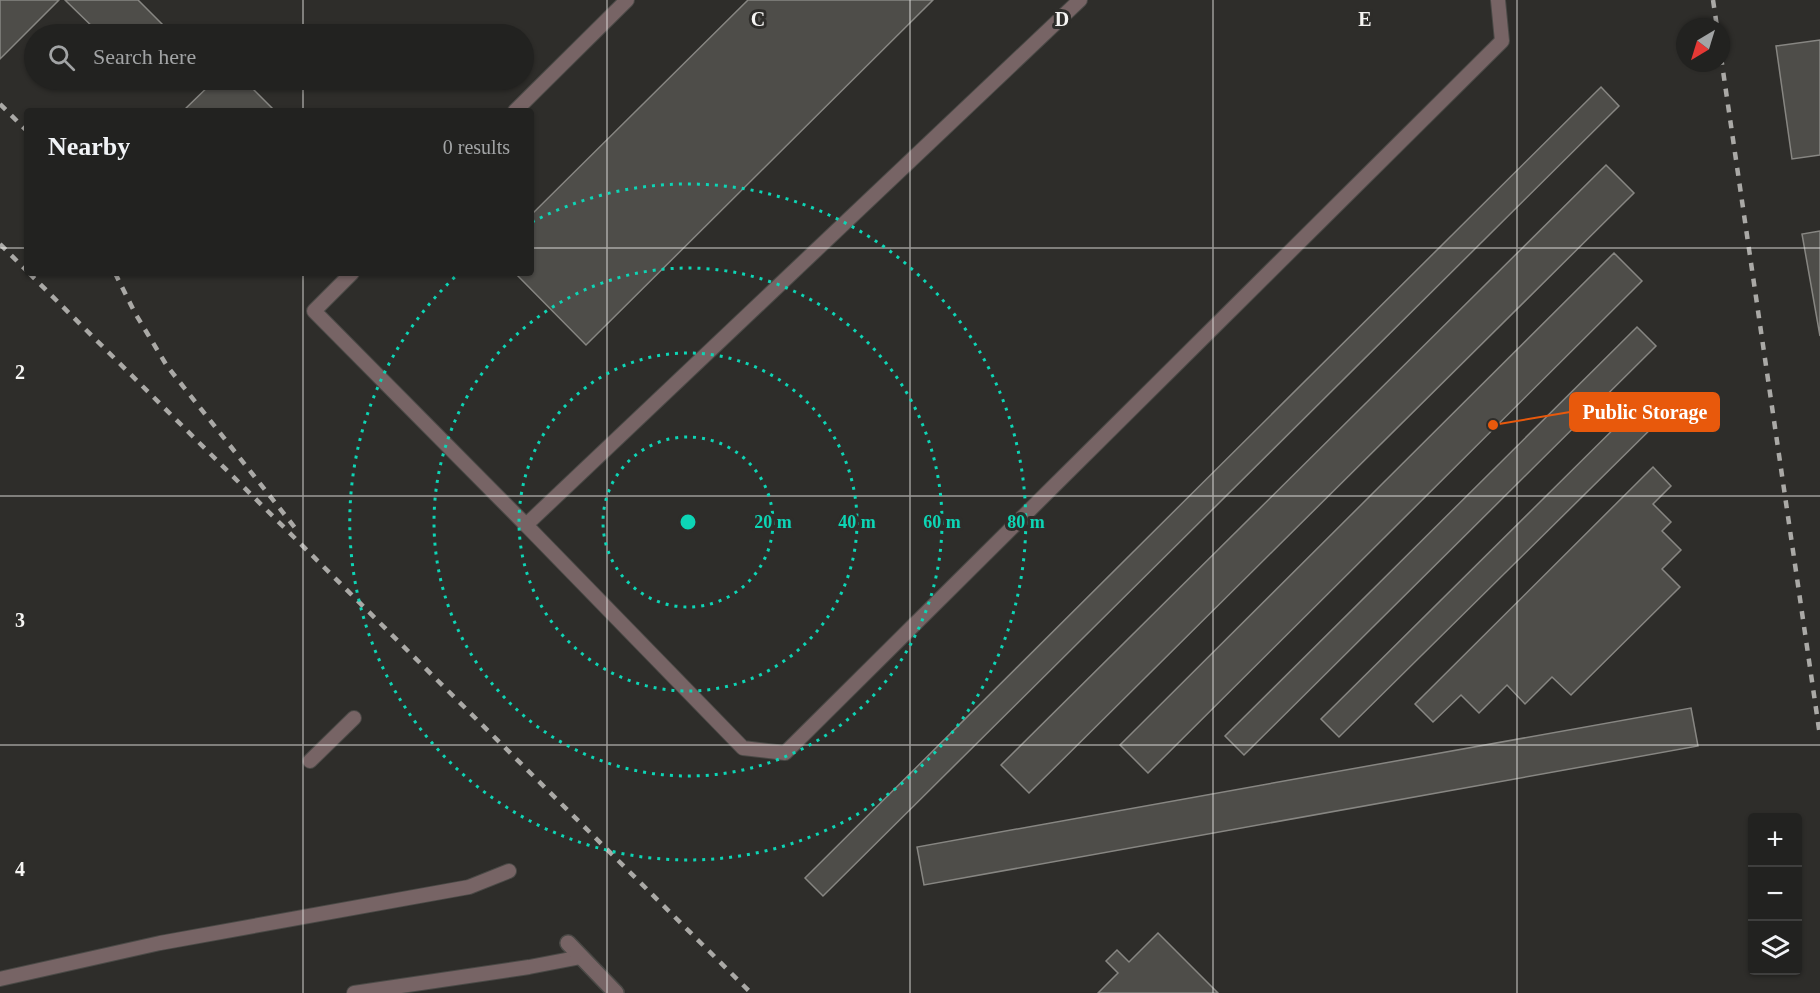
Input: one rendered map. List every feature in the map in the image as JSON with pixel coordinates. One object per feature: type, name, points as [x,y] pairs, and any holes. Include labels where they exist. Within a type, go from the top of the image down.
[{"type":"street","points":[[568,943],[616,993]]},
{"type":"lane","points":[[518,108],[627,0]]},
{"type":"lane","points":[[526,525],[1080,0]]},
{"type":"lane","points":[[349,276],[314,311],[742,748],[785,753],[1502,41],[1498,0]]},
{"type":"lane","points":[[309,761],[354,718]]},
{"type":"lane","points":[[0,979],[160,943],[470,887],[509,871]]},
{"type":"lane","points":[[354,993],[581,957]]},
{"type":"building","points":[[0,0],[59,0],[35,24],[24,24],[24,35],[0,59]]},
{"type":"building","points":[[65,0],[138,0],[162,24],[90,24]]},
{"type":"building","points":[[748,0],[933,0],[586,345],[518,276],[534,276],[534,212]]},
{"type":"building","points":[[1820,40],[1820,155],[1792,159],[1776,46]]},
{"type":"building","points":[[1601,87],[1619,106],[823,896],[805,878]]},
{"type":"building","points":[[205,90],[254,90],[272,108],[186,108]]},
{"type":"building","points":[[1606,165],[1634,193],[1029,793],[1001,765]]},
{"type":"building","points":[[1820,231],[1820,336],[1802,234]]},
{"type":"building","points":[[1614,253],[1642,281],[1148,773],[1120,745]]},
{"type":"building","points":[[1637,327],[1656,346],[1244,755],[1225,736]]},
{"type":"building","points":[[1649,394],[1667,413],[1339,737],[1321,719]]},
{"type":"building","points":[[1653,467],[1671,486],[1653,504],[1671,522],[1662,531],[1681,550],[1662,569],[1680,587],[1571,695],[1552,677],[1525,704],[1507,685],[1479,713],[1461,695],[1433,722],[1415,704]]},
{"type":"building","points":[[1691,708],[1698,746],[924,885],[917,847]]},
{"type":"building","points":[[1158,933],[1218,993],[1098,993],[1118,973],[1106,961],[1117,950],[1129,962]]},
{"type":"railway","points":[[1713,0],[1716,18]]},
{"type":"railway","points":[[1723,72],[1820,736]]},
{"type":"railway","points":[[0,104],[24,128]]},
{"type":"railway","points":[[0,244],[24,268]]},
{"type":"railway","points":[[32,276],[751,993]]},
{"type":"railway","points":[[116,276],[135,313],[167,366],[296,529]]},
{"type":"place","name":"Public Storage","points":[[1493,425]]}]
